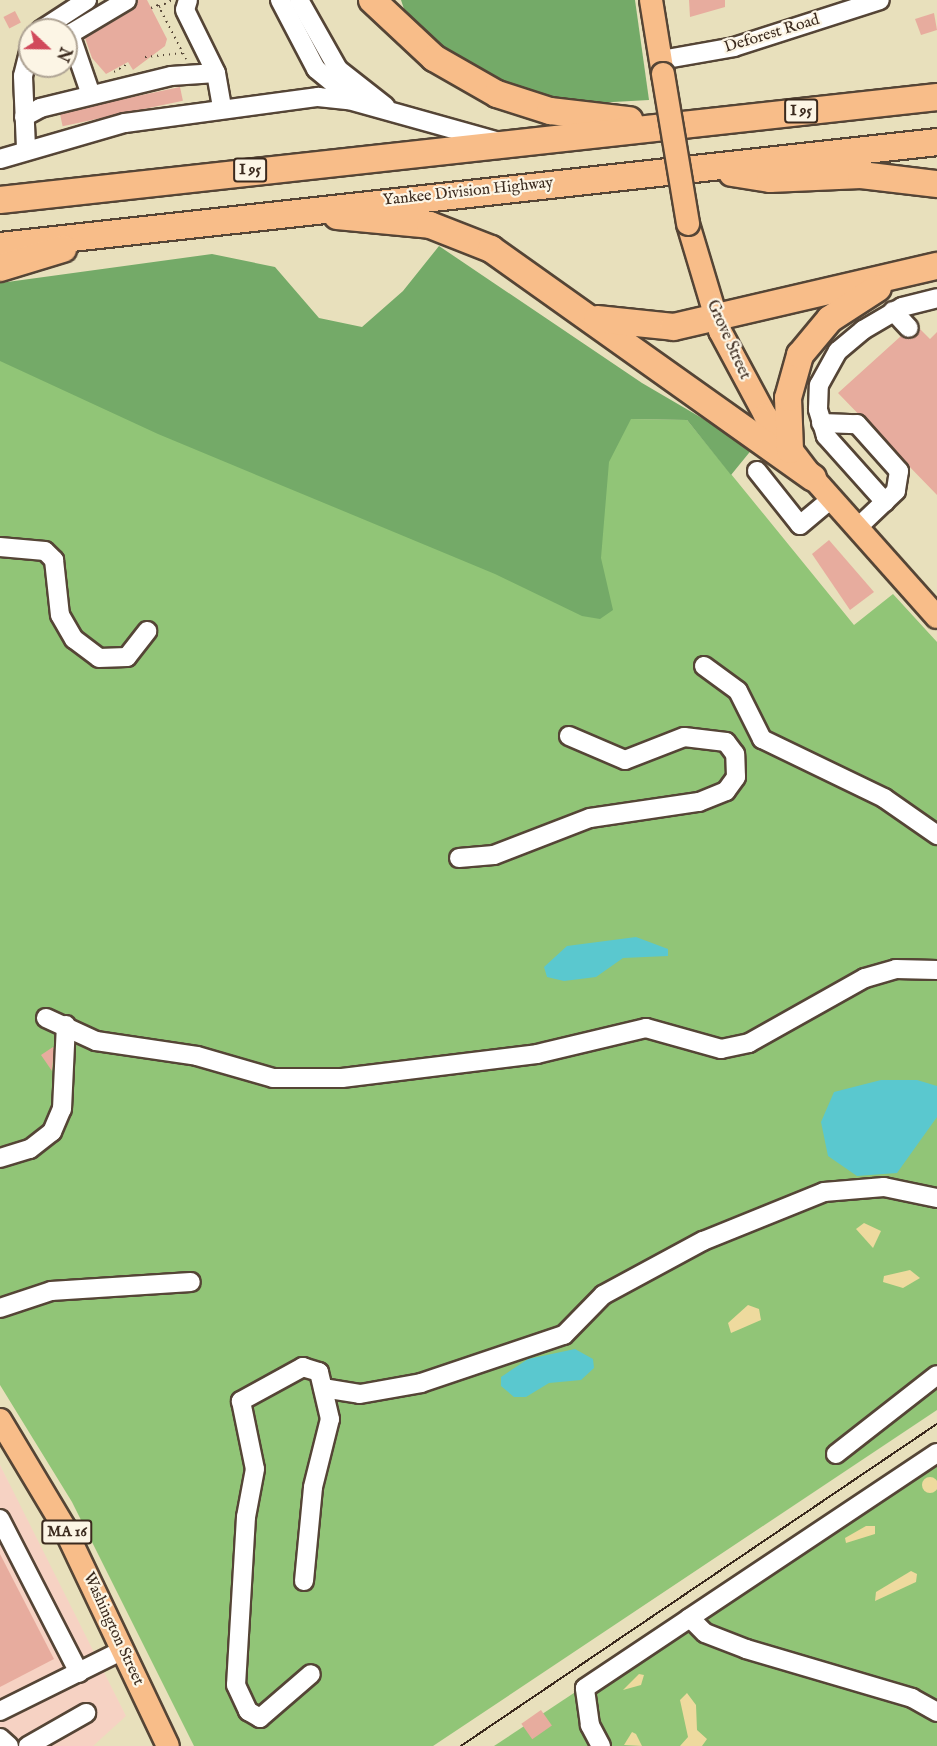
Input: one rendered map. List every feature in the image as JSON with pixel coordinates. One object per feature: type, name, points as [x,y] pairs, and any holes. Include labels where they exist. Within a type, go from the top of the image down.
[{"type":"highway","points":[[375,2],[434,58],[497,94],[550,111],[665,126]]},
{"type":"highway","name":"I 95","points":[[0,200],[501,142],[937,97]]},
{"type":"highway","name":"Yankee Division Highway","points":[[0,246],[295,211],[937,142]]},
{"type":"highway","points":[[696,168],[770,179],[851,175],[937,184]]},
{"type":"highway","points":[[295,211],[454,231],[491,249],[813,478]]},
{"type":"highway","points":[[0,268],[125,230]]},
{"type":"highway","points":[[591,318],[655,328],[716,319],[937,266]]},
{"type":"highway","points":[[790,450],[789,389],[806,345],[838,312],[906,273]]},
{"type":"main road","name":"Grove Street","points":[[651,0],[688,224],[716,319],[749,387],[790,450],[937,617]]},
{"type":"main road","name":"Washington Street","points":[[0,1420],[64,1527],[168,1746]]},
{"type":"street","points":[[59,18],[87,0]]},
{"type":"street","points":[[91,95],[69,34],[127,0]]},
{"type":"street","points":[[188,0],[185,10],[216,73],[222,108]]},
{"type":"street","points":[[280,0],[321,75],[364,104]]},
{"type":"street","points":[[299,0],[338,69],[393,113]]},
{"type":"street","name":"Deforest Road","points":[[662,67],[734,47],[880,0]]},
{"type":"street","points":[[24,117],[91,95],[171,76],[216,73]]},
{"type":"street","points":[[22,78],[26,148]]},
{"type":"street","points":[[0,159],[26,148],[125,123],[222,108],[318,97],[364,104],[501,142]]},
{"type":"street","points":[[885,502],[831,444],[821,423],[818,394],[829,362],[849,341],[893,311],[937,298]]},
{"type":"street","points":[[893,311],[909,328]]},
{"type":"street","points":[[821,423],[853,422],[894,462],[900,481],[885,502],[857,528]]},
{"type":"street","points":[[757,471],[800,525],[831,499]]},
{"type":"street","points":[[0,547],[45,551],[54,560],[60,615],[74,639],[99,658],[127,657],[147,631]]},
{"type":"street","points":[[704,666],[738,691],[762,739],[884,798],[937,836]]},
{"type":"street","points":[[459,858],[494,855],[590,818],[699,802],[726,791],[736,777],[735,754],[726,742],[684,736],[625,760],[569,736]]},
{"type":"street","points":[[46,1017],[96,1041],[197,1056],[273,1078],[342,1078],[537,1054],[646,1028],[721,1049],[749,1043],[865,978],[896,969],[937,970]]},
{"type":"street","points":[[0,1158],[30,1149],[52,1132],[62,1109],[66,1026]]},
{"type":"street","points":[[323,1388],[360,1394],[421,1383],[564,1335],[613,1289],[703,1240],[824,1192],[884,1186],[937,1198]]},
{"type":"street","points":[[0,1308],[51,1291],[191,1282]]},
{"type":"street","points":[[304,1581],[313,1487],[330,1419],[319,1372],[303,1367],[241,1401],[255,1468],[246,1517],[237,1685],[248,1712],[260,1718],[311,1674]]},
{"type":"street","points":[[836,1454],[937,1375]]},
{"type":"street","points":[[601,1746],[590,1725],[585,1688],[937,1452]]},
{"type":"street","points":[[1,1523],[79,1673]]},
{"type":"street","points":[[688,1619],[705,1633],[746,1649],[902,1695],[937,1712]]},
{"type":"street","points":[[0,1711],[123,1650]]},
{"type":"street","points":[[28,1746],[86,1713]]},
{"type":"street","points":[[0,1737],[9,1746]]},
{"type":"path","points":[[151,8],[159,7],[172,0]]},
{"type":"path","points":[[159,7],[187,60]]},
{"type":"path","points":[[145,57],[183,53]]},
{"type":"shaded area","points":[[0,1465],[126,1716],[93,1746],[0,1746]]},
{"type":"green space","points":[[401,0],[635,0],[649,100],[595,103],[524,93],[454,58],[405,12]]},
{"type":"green space","points":[[439,246],[642,383],[753,448],[731,475],[687,420],[631,419],[609,462],[601,558],[613,610],[600,619],[582,616],[495,574],[158,434],[0,361],[0,283],[212,254],[275,267],[319,318],[362,327],[403,291]]},
{"type":"green space","points":[[0,285],[631,419],[687,420],[854,625],[893,594],[937,642],[937,1410],[433,1746],[194,1746],[72,1502],[0,1385]]},
{"type":"green space","points":[[937,1452],[937,1746],[494,1746]]},
{"type":"sand","points":[[864,1223],[881,1231],[873,1248],[856,1229]]},
{"type":"sand","points":[[910,1270],[920,1278],[903,1288],[883,1282],[884,1276]]},
{"type":"sand","points":[[748,1305],[759,1309],[761,1320],[731,1333],[728,1323]]},
{"type":"sand","points":[[930,1477],[936,1479],[938,1485],[936,1491],[930,1493],[924,1491],[922,1485],[924,1479]]},
{"type":"sand","points":[[866,1526],[875,1526],[875,1534],[846,1543],[845,1538]]},
{"type":"sand","points":[[911,1571],[917,1574],[916,1582],[875,1601],[876,1592]]},
{"type":"sand","points":[[639,1674],[644,1675],[641,1685],[623,1690]]},
{"type":"sand","points":[[687,1693],[696,1705],[697,1730],[707,1739],[702,1746],[680,1746],[688,1737],[680,1700]]},
{"type":"sand","points":[[632,1732],[636,1734],[642,1746],[624,1745]]},
{"type":"water","points":[[636,937],[668,949],[668,956],[623,958],[596,977],[564,981],[547,977],[544,967],[567,946]]},
{"type":"water","points":[[881,1080],[917,1080],[937,1086],[937,1117],[897,1173],[857,1176],[828,1156],[821,1122],[834,1092]]},
{"type":"water","points":[[575,1349],[593,1359],[594,1368],[581,1380],[549,1383],[526,1397],[514,1397],[501,1386],[501,1377],[528,1359]]},
{"type":"building","points":[[138,0],[147,0],[167,39],[165,46],[133,70],[128,62],[106,74],[92,58],[85,38],[133,10]]},
{"type":"building","points":[[689,0],[725,0],[725,7],[690,17]]},
{"type":"building","points":[[15,11],[19,18],[18,24],[9,28],[3,17]]},
{"type":"building","points":[[934,13],[937,30],[921,35],[915,19]]},
{"type":"building","points":[[180,87],[183,101],[63,126],[60,113]]},
{"type":"building","points":[[920,329],[930,339],[937,332],[937,495],[838,393],[901,336],[912,339]]},
{"type":"building","points":[[829,540],[874,592],[850,610],[812,554]]},
{"type":"building","points":[[54,1048],[52,1071],[41,1055]]},
{"type":"building","points":[[0,1554],[54,1659],[0,1687]]},
{"type":"building","points":[[541,1710],[552,1726],[532,1739],[521,1724]]},
{"type":"tram line","points":[[461,1746],[937,1424]]}]
